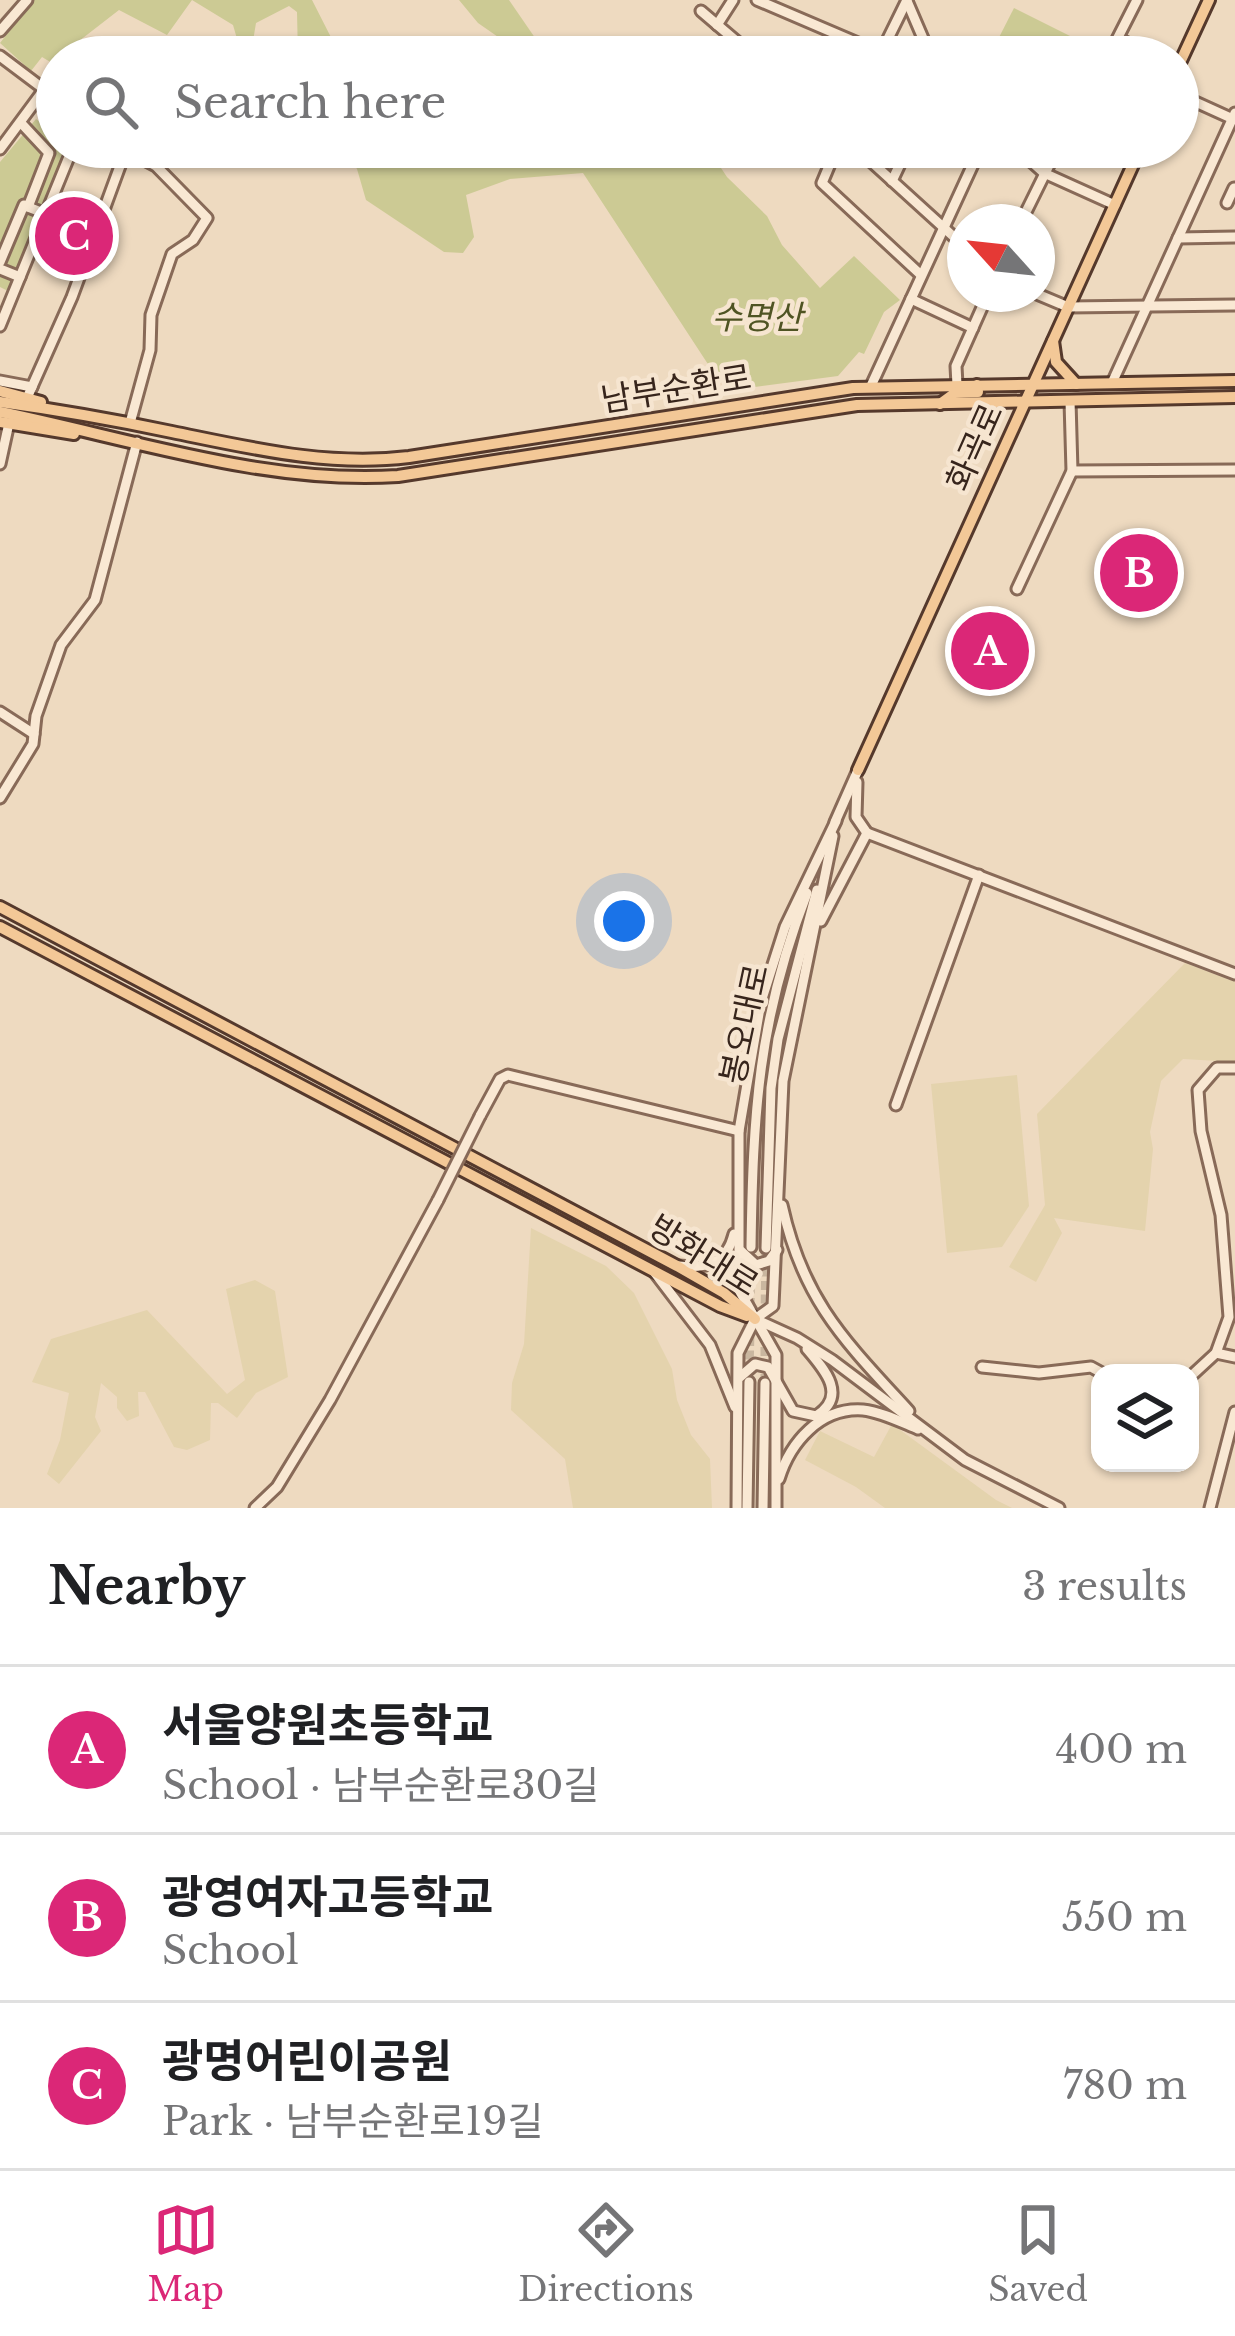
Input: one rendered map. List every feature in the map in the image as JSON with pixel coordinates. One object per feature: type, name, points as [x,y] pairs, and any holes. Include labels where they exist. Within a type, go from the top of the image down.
[{"type":"main road","points":[[1192,36],[1209,0]]},
{"type":"main road","name":"화곡로","points":[[858,770],[1132,168]]},
{"type":"main road","points":[[1053,340],[1056,362],[1076,384]]},
{"type":"main road","name":"남부순환로","points":[[0,402],[97,416],[282,454],[382,460],[871,386],[1235,381]]},
{"type":"main road","points":[[1072,401],[1070,391],[1091,388],[1094,383]]},
{"type":"main road","points":[[940,404],[955,393],[978,392],[977,385]]},
{"type":"main road","name":"남부순환로","points":[[0,391],[30,393],[97,416]]},
{"type":"main road","name":"남부순환로","points":[[0,412],[293,473],[361,479],[857,405],[1235,397]]},
{"type":"main road","name":"남부순환로","points":[[4,423],[95,434]]},
{"type":"main road","name":"방화대로","points":[[0,907],[677,1266],[724,1293],[755,1319]]},
{"type":"main road","name":"방화대로","points":[[0,927],[719,1306],[755,1319]]},
{"type":"street","points":[[0,31],[27,0]]},
{"type":"street","points":[[717,25],[733,0]]},
{"type":"street","points":[[757,0],[838,36]]},
{"type":"street","points":[[889,36],[907,0]]},
{"type":"street","points":[[907,0],[922,36]]},
{"type":"street","points":[[1120,36],[1137,0]]},
{"type":"street","points":[[701,11],[730,36]]},
{"type":"street","points":[[0,56],[36,85]]},
{"type":"street","points":[[0,149],[36,102]]},
{"type":"street","points":[[1112,383],[1234,117],[1199,103]]},
{"type":"street","points":[[21,123],[36,139]]},
{"type":"street","points":[[28,207],[43,168]]},
{"type":"street","points":[[0,326],[65,168]]},
{"type":"street","points":[[0,380],[30,393],[72,297],[118,168]]},
{"type":"street","points":[[130,423],[150,350],[151,315],[172,254],[193,240],[206,218],[159,168]]},
{"type":"street","points":[[829,168],[823,183],[921,275]]},
{"type":"street","points":[[878,168],[947,231]]},
{"type":"street","points":[[892,181],[898,168]]},
{"type":"street","points":[[871,386],[971,168]]},
{"type":"street","points":[[1038,168],[1115,205]]},
{"type":"street","points":[[1029,204],[1046,168]]},
{"type":"street","points":[[1227,203],[1234,188]]},
{"type":"street","points":[[20,278],[0,266],[24,205],[46,214]]},
{"type":"street","points":[[1178,238],[1235,237]]},
{"type":"street","points":[[910,299],[973,328]]},
{"type":"street","points":[[1055,302],[1067,307],[1235,305]]},
{"type":"street","points":[[957,385],[956,366],[980,312]]},
{"type":"street","points":[[1017,589],[1072,471],[1072,401]]},
{"type":"street","name":"남부순환로","points":[[0,464],[4,423]]},
{"type":"street","points":[[0,798],[33,744],[50,671],[62,645],[95,600],[137,442]]},
{"type":"street","points":[[1072,471],[1235,470]]},
{"type":"street","points":[[0,712],[34,734]]},
{"type":"street","points":[[858,770],[856,817],[867,833],[1235,974]]},
{"type":"street","name":"봉오대로","points":[[745,1246],[764,1035],[793,930],[858,770]]},
{"type":"street","points":[[747,1508],[739,1353],[755,1319],[773,1306],[783,1081],[836,821]]},
{"type":"street","points":[[677,1266],[710,1265],[730,1249],[738,1217],[740,1131],[761,1002],[785,927],[836,821]]},
{"type":"street","name":"봉오대로","points":[[772,1248],[767,1136],[778,1040],[836,821]]},
{"type":"street","points":[[816,931],[867,833]]},
{"type":"street","points":[[896,1105],[979,875]]},
{"type":"street","points":[[1199,1369],[1216,1352],[1229,1317],[1221,1215],[1201,1131],[1198,1090],[1217,1068],[1235,1068]]},
{"type":"street","points":[[255,1508],[277,1487],[330,1400],[500,1079],[508,1075],[740,1131]]},
{"type":"street","points":[[777,1183],[806,1285],[841,1337],[928,1433]]},
{"type":"street","points":[[738,1217],[745,1246],[739,1290],[776,1355],[764,1508]]},
{"type":"street","points":[[745,1246],[742,1256],[756,1265],[769,1262],[772,1248]]},
{"type":"street","points":[[652,1269],[710,1345],[737,1414]]},
{"type":"street","points":[[755,1319],[797,1338],[965,1460],[1059,1508]]},
{"type":"street","points":[[771,1382],[800,1414],[816,1416],[830,1405],[830,1378],[797,1338]]},
{"type":"street","points":[[1216,1352],[1235,1357]]},
{"type":"street","points":[[737,1508],[737,1414],[747,1367],[761,1364],[773,1372],[776,1508]]},
{"type":"street","points":[[982,1367],[1039,1373],[1091,1367]]},
{"type":"street","points":[[776,1490],[792,1448],[816,1424],[832,1416],[863,1410],[928,1433]]},
{"type":"street","points":[[1210,1508],[1235,1412]]},
{"type":"shaded area","points":[[1185,963],[1235,982],[1235,1062],[1183,1059],[1161,1081],[1150,1132],[1153,1149],[1145,1231],[1054,1218],[1062,1233],[1036,1282],[1009,1267],[1045,1205],[1037,1114]]},
{"type":"shaded area","points":[[1017,1075],[1029,1206],[1002,1247],[947,1253],[931,1084]]},
{"type":"shaded area","points":[[531,1228],[606,1266],[634,1293],[672,1369],[677,1400],[691,1435],[710,1459],[712,1508],[573,1508],[565,1459],[511,1410],[512,1383],[524,1344]]},
{"type":"shaded area","points":[[255,1280],[275,1291],[288,1377],[256,1393],[237,1418],[211,1403],[210,1440],[187,1450],[174,1447],[145,1392],[138,1392],[139,1416],[127,1421],[117,1408],[117,1397],[101,1383],[95,1417],[101,1431],[59,1484],[47,1474],[60,1440],[69,1393],[32,1382],[51,1339],[147,1310],[227,1394],[245,1380],[226,1289]]},
{"type":"shaded area","points":[[892,1424],[1012,1508],[885,1508],[805,1460],[820,1431],[874,1457]]},
{"type":"green space","points":[[34,0],[192,0],[167,35],[119,10],[85,36],[36,36],[36,65],[31,71],[0,43]]},
{"type":"green space","points":[[192,0],[312,0],[330,36],[298,36],[297,12],[289,6],[256,23],[254,36],[236,36],[233,25]]},
{"type":"green space","points":[[459,0],[509,0],[534,36],[497,36]]},
{"type":"green space","points":[[1014,8],[1070,36],[1000,36]]},
{"type":"green space","points":[[36,119],[36,168],[58,168],[8,291],[0,287],[0,162]]},
{"type":"green space","name":"수명산","points":[[721,168],[767,216],[782,245],[820,288],[854,256],[900,300],[884,312],[864,354],[859,352],[838,376],[740,389],[719,381],[583,173],[510,179],[466,195],[474,237],[463,253],[444,252],[366,200],[357,169]]},
{"type":"green space","points":[[56,200],[100,215],[82,259],[53,246],[60,227],[47,221]]},
{"type":"tunnel","points":[[750,1307],[751,1247]]},
{"type":"tunnel","points":[[765,1317],[766,1248]]},
{"type":"tunnel","points":[[749,1373],[750,1330]]},
{"type":"tunnel","points":[[765,1334],[765,1383]]},
{"type":"place","name":"광명어린이공원","points":[[74,236]]},
{"type":"place","name":"광영여자고등학교","points":[[1139,573]]},
{"type":"place","name":"서울양원초등학교","points":[[990,651]]}]
